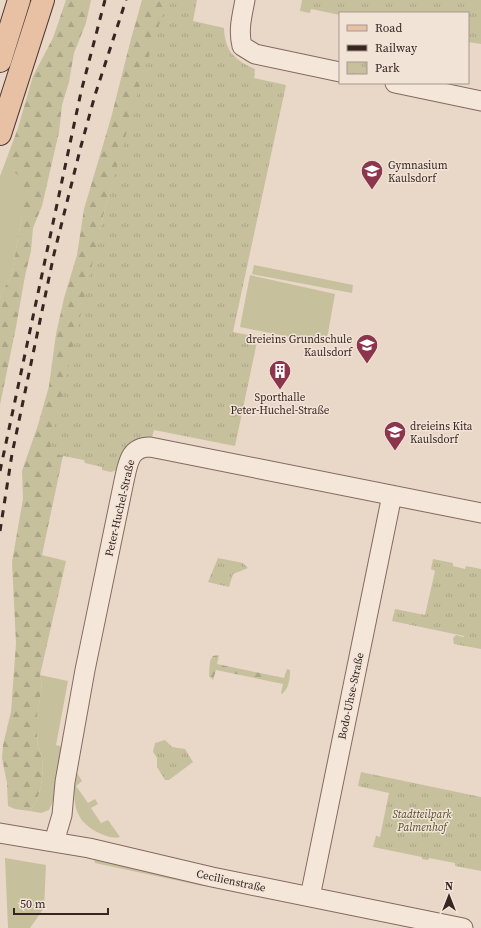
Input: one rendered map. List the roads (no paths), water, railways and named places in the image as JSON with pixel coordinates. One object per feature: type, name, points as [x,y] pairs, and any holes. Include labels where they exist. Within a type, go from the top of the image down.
[{"type":"main road","points":[[0,61],[19,0]]},
{"type":"main road","points":[[0,134],[43,0]]},
{"type":"street","points":[[245,0],[239,37],[242,46],[255,54],[339,72]]},
{"type":"street","points":[[400,84],[481,101]]},
{"type":"street","name":"Peter-Huchel-Straße","points":[[54,842],[62,815],[65,782],[86,664],[125,479],[133,453],[142,447],[150,447],[481,513]]},
{"type":"street","name":"Bodo-Uhse-Straße","points":[[310,897],[392,495]]},
{"type":"street","name":"Cecilienstraße","points":[[1,833],[89,848],[212,877],[463,928]]},
{"type":"railway","points":[[0,471],[81,92],[105,0]]},
{"type":"railway","points":[[0,531],[12,454],[54,254],[95,95],[126,0]]},
{"type":"place","name":"Gymnasium Kaulsdorf","points":[[372,190]]},
{"type":"place","name":"dreieins Grundschule Kaulsdorf","points":[[367,364]]},
{"type":"place","name":"Sporthalle Peter-Huchel-Straße","points":[[280,390]]},
{"type":"place","name":"dreieins Kita Kaulsdorf","points":[[395,452]]},
{"type":"park label","name":"Stadtteilpark Palmenhof","points":[[422,820]]}]
